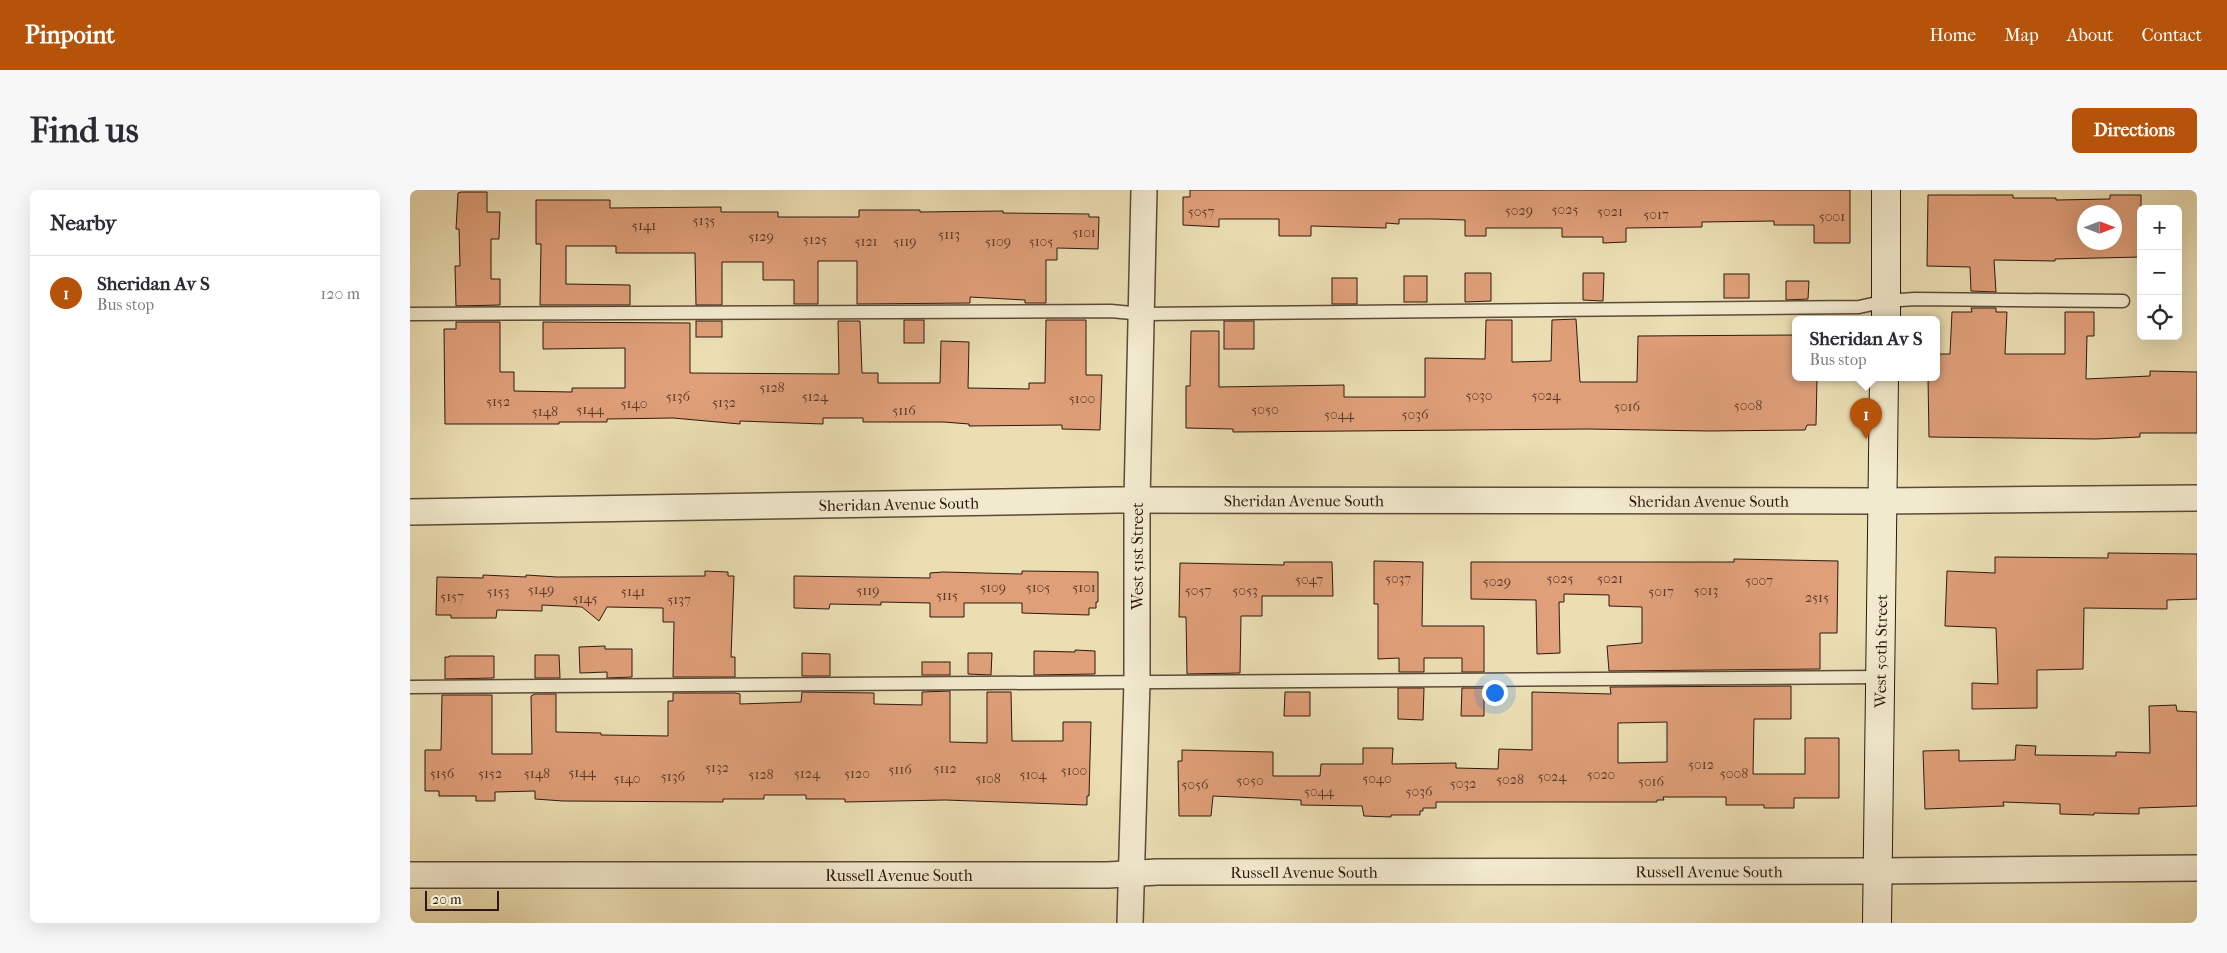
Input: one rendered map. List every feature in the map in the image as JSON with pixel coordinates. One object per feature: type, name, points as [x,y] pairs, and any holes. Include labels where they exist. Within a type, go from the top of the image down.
[{"type":"main road","points":[[1886,190],[1886,311]]},
{"type":"main road","name":"West 50th Street","points":[[1877,923],[1884,381]]},
{"type":"street","name":"West 51st Street","points":[[1130,923],[1136,682],[1136,500],[1144,190]]},
{"type":"street","name":"Sheridan Avenue South","points":[[410,512],[1136,500],[1881,501],[2197,498]]},
{"type":"street","name":"Russell Avenue South","points":[[410,875],[1130,874],[2197,868]]},
{"type":"lane","points":[[410,314],[1111,311],[1142,314],[1859,307],[1886,311],[1916,299],[2123,301]]},
{"type":"lane","points":[[410,687],[1880,677]]},
{"type":"building","points":[[1190,190],[1850,190],[1850,243],[1814,243],[1814,225],[1774,225],[1774,221],[1702,222],[1702,227],[1626,228],[1626,242],[1603,243],[1603,237],[1562,237],[1562,228],[1486,228],[1486,236],[1465,236],[1465,220],[1434,219],[1399,219],[1399,224],[1386,223],[1386,228],[1311,226],[1311,236],[1279,236],[1279,219],[1219,219],[1219,227],[1183,225],[1183,197],[1190,197]]},
{"type":"building","points":[[487,192],[487,212],[500,212],[499,239],[491,239],[491,279],[500,279],[500,305],[456,306],[455,266],[460,266],[459,229],[456,229],[458,193]]},
{"type":"building","points":[[1928,195],[2013,195],[2013,198],[2056,198],[2056,200],[2110,199],[2110,195],[2141,195],[2141,205],[2137,205],[2137,257],[2055,259],[2055,261],[1994,260],[1996,292],[1971,291],[1970,267],[1927,266]]},
{"type":"building","points":[[536,200],[610,200],[610,208],[721,207],[721,212],[778,212],[778,217],[859,217],[859,210],[920,210],[920,212],[1003,211],[1003,213],[1089,214],[1089,217],[1099,217],[1098,249],[1057,248],[1057,260],[1046,260],[1046,303],[1025,303],[1025,300],[970,297],[970,303],[857,304],[857,261],[818,261],[818,304],[794,304],[794,280],[763,280],[763,262],[722,262],[722,305],[696,305],[695,253],[616,253],[616,246],[566,246],[566,284],[630,285],[630,305],[540,305],[541,244],[536,244]]},
{"type":"building","points":[[1465,273],[1491,273],[1491,301],[1465,302]]},
{"type":"building","points":[[1583,273],[1604,273],[1603,301],[1583,300]]},
{"type":"building","points":[[1724,274],[1749,274],[1749,298],[1724,298]]},
{"type":"building","points":[[1404,276],[1427,276],[1427,302],[1404,302]]},
{"type":"building","points":[[1332,278],[1357,278],[1357,304],[1332,304]]},
{"type":"building","points":[[1786,281],[1809,281],[1808,299],[1786,300]]},
{"type":"building","points":[[1971,308],[1996,308],[1996,312],[2007,312],[2005,354],[2065,354],[2065,312],[2094,312],[2094,336],[2087,336],[2086,379],[2150,376],[2150,371],[2197,372],[2197,433],[2140,433],[2140,437],[2096,439],[1929,437],[1928,381],[1940,381],[1940,354],[1950,354],[1952,312],[1972,312]]},
{"type":"building","points":[[1576,319],[1580,382],[1637,382],[1638,336],[1792,335],[1792,381],[1817,381],[1816,425],[1807,425],[1805,430],[1709,431],[1588,429],[1233,432],[1233,429],[1186,428],[1186,386],[1190,386],[1191,331],[1219,331],[1219,387],[1344,385],[1344,397],[1425,397],[1425,358],[1485,359],[1486,320],[1512,320],[1512,362],[1551,361],[1552,320]]},
{"type":"building","points":[[904,320],[924,320],[924,343],[904,343]]},
{"type":"building","points":[[1046,320],[1086,320],[1086,375],[1102,375],[1100,430],[1062,429],[1062,425],[969,426],[969,424],[944,422],[863,422],[863,418],[823,418],[823,424],[740,421],[740,424],[673,418],[607,419],[607,422],[559,422],[559,424],[445,424],[444,329],[456,329],[456,322],[500,322],[500,372],[514,372],[514,391],[572,392],[572,388],[625,388],[625,348],[543,349],[543,322],[690,323],[690,373],[839,374],[838,321],[860,321],[862,373],[878,373],[878,383],[940,383],[941,341],[969,342],[968,388],[1029,389],[1029,383],[1045,383]]},
{"type":"building","points":[[696,321],[722,321],[722,337],[696,337]]},
{"type":"building","points":[[1224,321],[1254,321],[1254,349],[1224,349]]},
{"type":"building","points":[[2108,553],[2197,554],[2197,599],[2167,600],[2167,609],[2084,608],[2083,669],[2037,670],[2037,708],[1972,709],[1972,683],[1998,684],[1996,628],[1945,626],[1947,571],[1995,573],[1995,557],[2108,558]]},
{"type":"building","points":[[1734,559],[1838,561],[1837,633],[1820,633],[1820,669],[1609,671],[1607,646],[1642,643],[1642,607],[1609,606],[1609,595],[1564,594],[1564,602],[1559,602],[1560,653],[1537,654],[1536,600],[1471,599],[1471,562],[1734,562]]},
{"type":"building","points":[[1374,561],[1423,562],[1422,626],[1484,626],[1484,672],[1462,672],[1462,658],[1424,658],[1424,672],[1399,672],[1399,658],[1378,659],[1378,604],[1374,604]]},
{"type":"building","points":[[1284,562],[1332,562],[1333,596],[1262,596],[1262,616],[1241,616],[1240,673],[1187,674],[1186,617],[1179,617],[1180,563],[1284,565]]},
{"type":"building","points":[[705,571],[728,572],[728,576],[734,576],[731,657],[735,657],[735,677],[673,677],[674,622],[663,622],[663,608],[607,607],[599,621],[582,607],[542,605],[542,611],[497,610],[496,618],[451,618],[451,615],[436,615],[437,577],[483,578],[483,575],[526,577],[526,575],[557,577],[705,576]]},
{"type":"building","points":[[1022,571],[1098,572],[1098,602],[1096,602],[1096,608],[1089,608],[1089,615],[1022,613],[1022,603],[964,603],[964,617],[930,617],[930,603],[881,602],[881,605],[830,604],[829,609],[794,608],[794,576],[930,578],[930,573],[943,572],[1022,574]]},
{"type":"building","points":[[605,646],[605,649],[632,649],[632,677],[607,678],[607,672],[580,673],[579,647]]},
{"type":"building","points":[[1075,650],[1095,651],[1095,674],[1034,675],[1034,651],[1075,652]]},
{"type":"building","points":[[802,653],[830,654],[830,676],[802,676]]},
{"type":"building","points":[[968,653],[992,653],[991,675],[968,674]]},
{"type":"building","points":[[535,655],[559,655],[560,678],[535,678]]},
{"type":"building","points":[[494,656],[494,678],[445,679],[445,657]]},
{"type":"building","points":[[922,662],[950,662],[950,675],[922,675]]},
{"type":"building","points":[[1791,686],[1791,719],[1754,719],[1753,774],[1805,774],[1805,738],[1839,738],[1839,798],[1794,798],[1794,808],[1764,808],[1764,805],[1726,805],[1726,797],[1663,797],[1664,800],[1657,800],[1657,802],[1436,802],[1436,808],[1423,808],[1423,811],[1420,811],[1420,815],[1391,815],[1391,817],[1364,816],[1362,806],[1301,805],[1301,800],[1213,796],[1211,816],[1179,816],[1178,761],[1182,761],[1182,750],[1273,752],[1273,776],[1320,776],[1321,764],[1363,764],[1363,748],[1393,748],[1392,764],[1456,763],[1456,768],[1498,769],[1499,749],[1532,750],[1532,692],[1611,694],[1610,687]],"holes":[[[1667,722],[1667,762],[1618,763],[1618,723]]]},
{"type":"building","points":[[1398,688],[1424,688],[1423,720],[1398,719]]},
{"type":"building","points":[[1462,688],[1484,688],[1484,716],[1461,716]]},
{"type":"building","points":[[950,691],[950,742],[987,743],[987,692],[1011,692],[1012,741],[1063,741],[1063,722],[1091,722],[1089,796],[1087,796],[1087,805],[945,800],[845,802],[845,799],[806,799],[806,795],[764,795],[764,799],[723,799],[723,802],[563,801],[535,799],[535,791],[495,792],[495,801],[476,801],[476,796],[439,796],[439,791],[425,791],[425,750],[441,750],[442,695],[492,695],[492,754],[532,754],[531,696],[535,694],[556,694],[556,732],[668,736],[668,701],[673,701],[673,693],[735,693],[740,694],[740,704],[801,702],[802,692],[874,693],[874,704],[922,705],[922,692]]},
{"type":"building","points":[[1285,692],[1310,692],[1310,716],[1284,716]]},
{"type":"building","points":[[2176,705],[2177,711],[2197,712],[2197,806],[2139,808],[2139,814],[2094,813],[2094,815],[2060,814],[2060,804],[2003,802],[2004,806],[1925,809],[1923,751],[1959,750],[1959,761],[2015,760],[2016,745],[2036,746],[2035,755],[2116,756],[2116,752],[2150,753],[2149,706]]},
{"type":"place","name":"Sheridan Av S","points":[[1866,439]]}]
